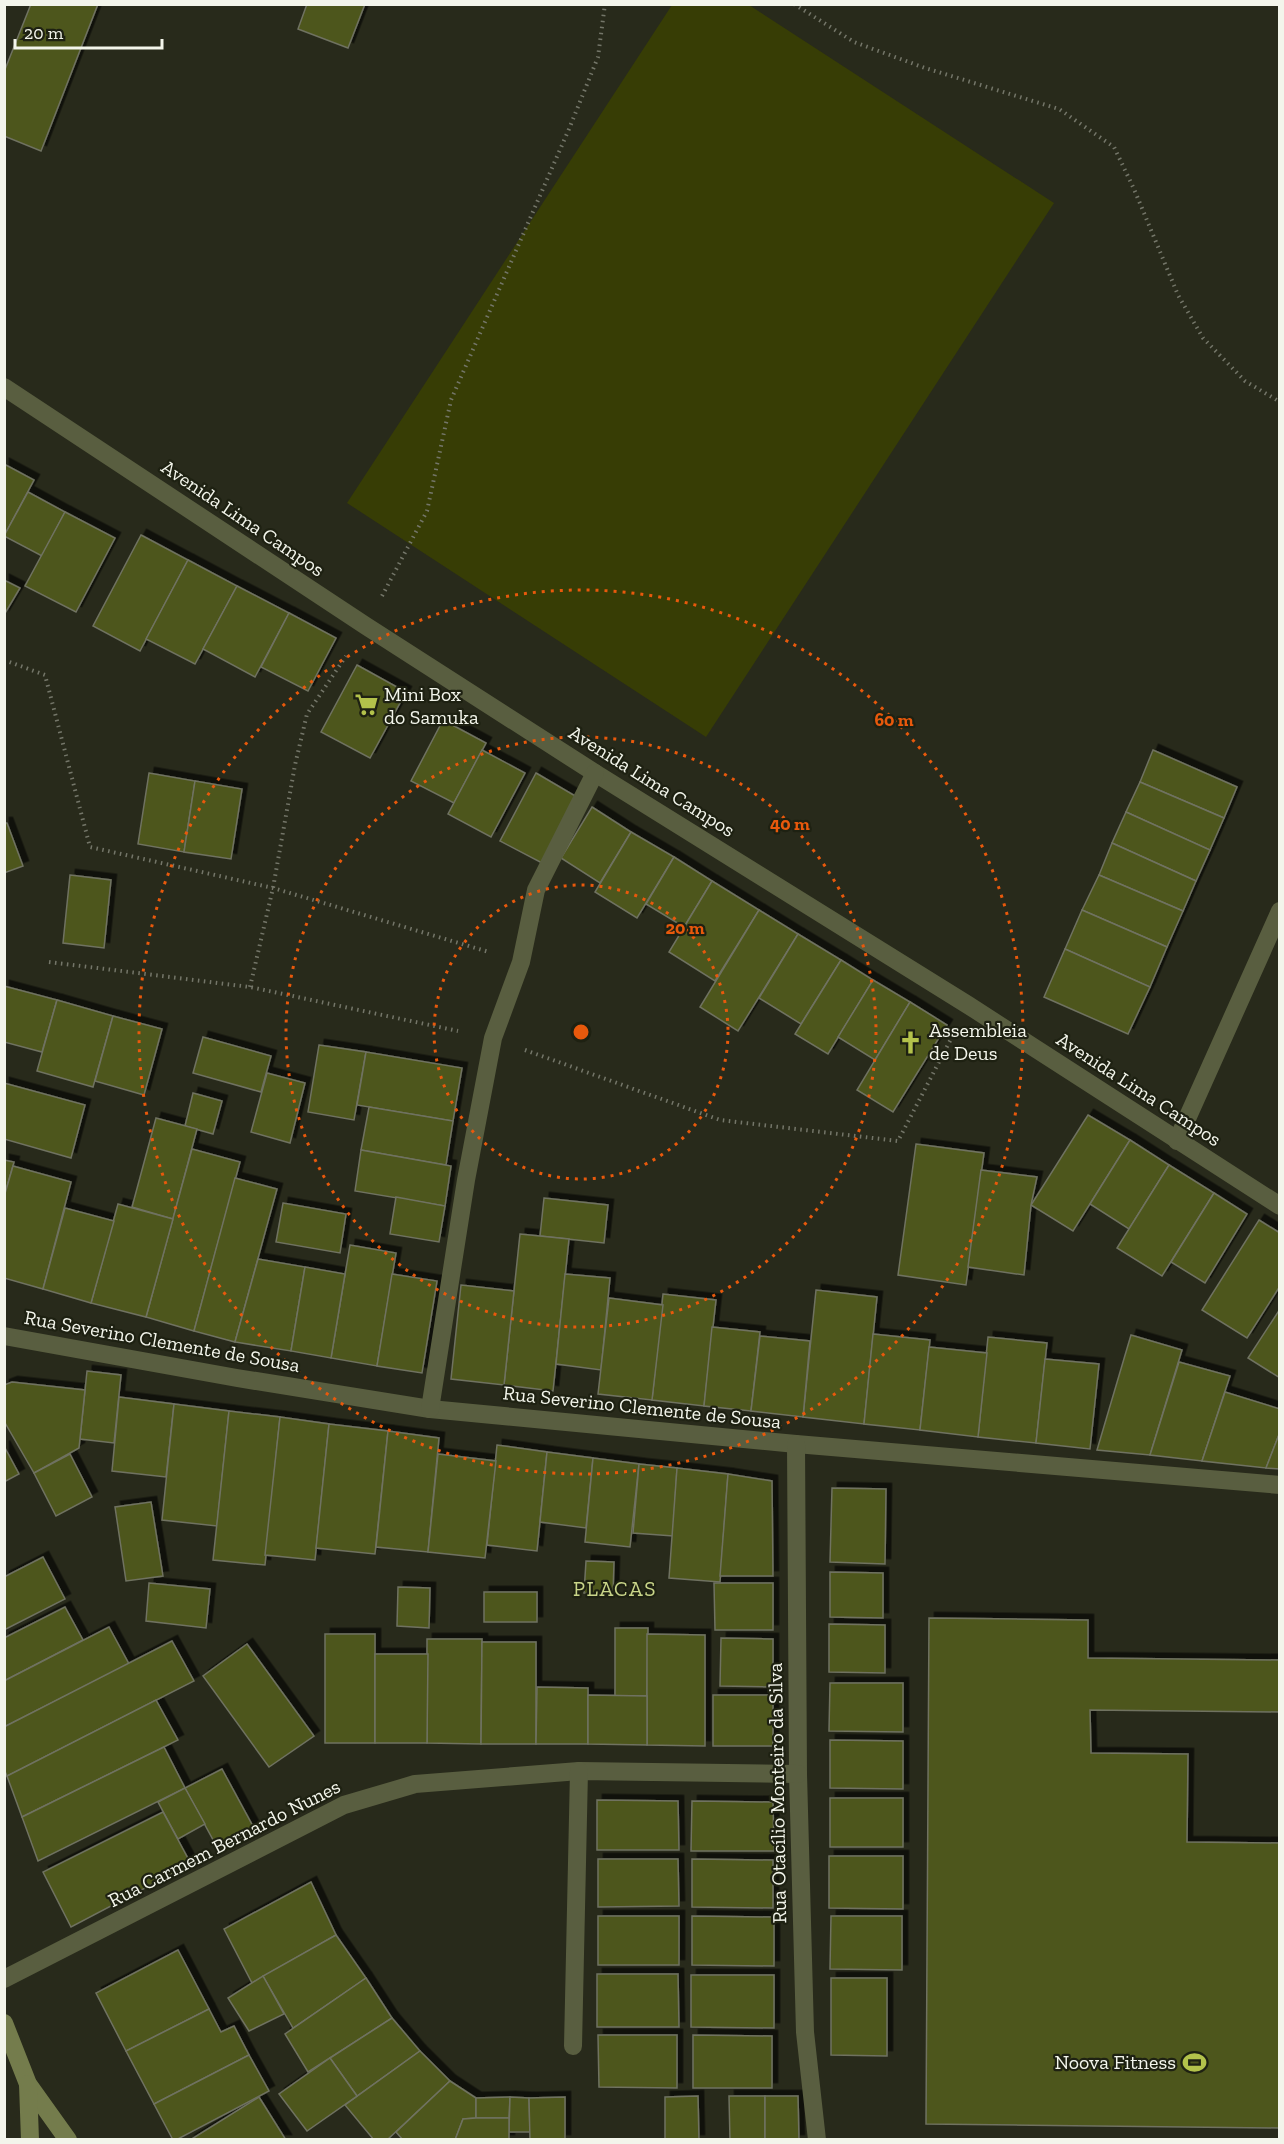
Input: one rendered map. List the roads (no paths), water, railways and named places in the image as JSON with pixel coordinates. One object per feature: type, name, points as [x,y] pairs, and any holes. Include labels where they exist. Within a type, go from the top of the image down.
[{"type":"main road","points":[[4,2023],[28,2084],[68,2139]]},
{"type":"main road","points":[[28,2084],[30,2139]]},
{"type":"street","name":"Avenida Lima Campos","points":[[4,387],[366,626],[968,1005],[1280,1206]]},
{"type":"street","points":[[430,1409],[466,1180],[493,1038],[521,962],[536,890],[595,772]]},
{"type":"street","points":[[1177,1141],[1280,911]]},
{"type":"street","name":"Rua Severino Clemente de Sousa","points":[[4,1336],[237,1378],[430,1409],[796,1444],[1280,1485]]},
{"type":"street","name":"Rua Otacílio Monteiro da Silva","points":[[796,1444],[798,1774],[805,2032],[817,2139]]},
{"type":"street","points":[[573,2046],[579,1771]]},
{"type":"street","name":"Rua Carmem Bernardo Nunes","points":[[4,1979],[344,1806],[415,1784],[579,1771],[798,1774]]},
{"type":"place","name":"Mini Box do Samuka","points":[[366,705]]},
{"type":"place","name":"Assembleia de Deus","points":[[911,1042]]},
{"type":"place","name":"Noova Fitness","points":[[1194,2062]]},
{"type":"district","name":"PLACAS","points":[[615,1588]]}]
